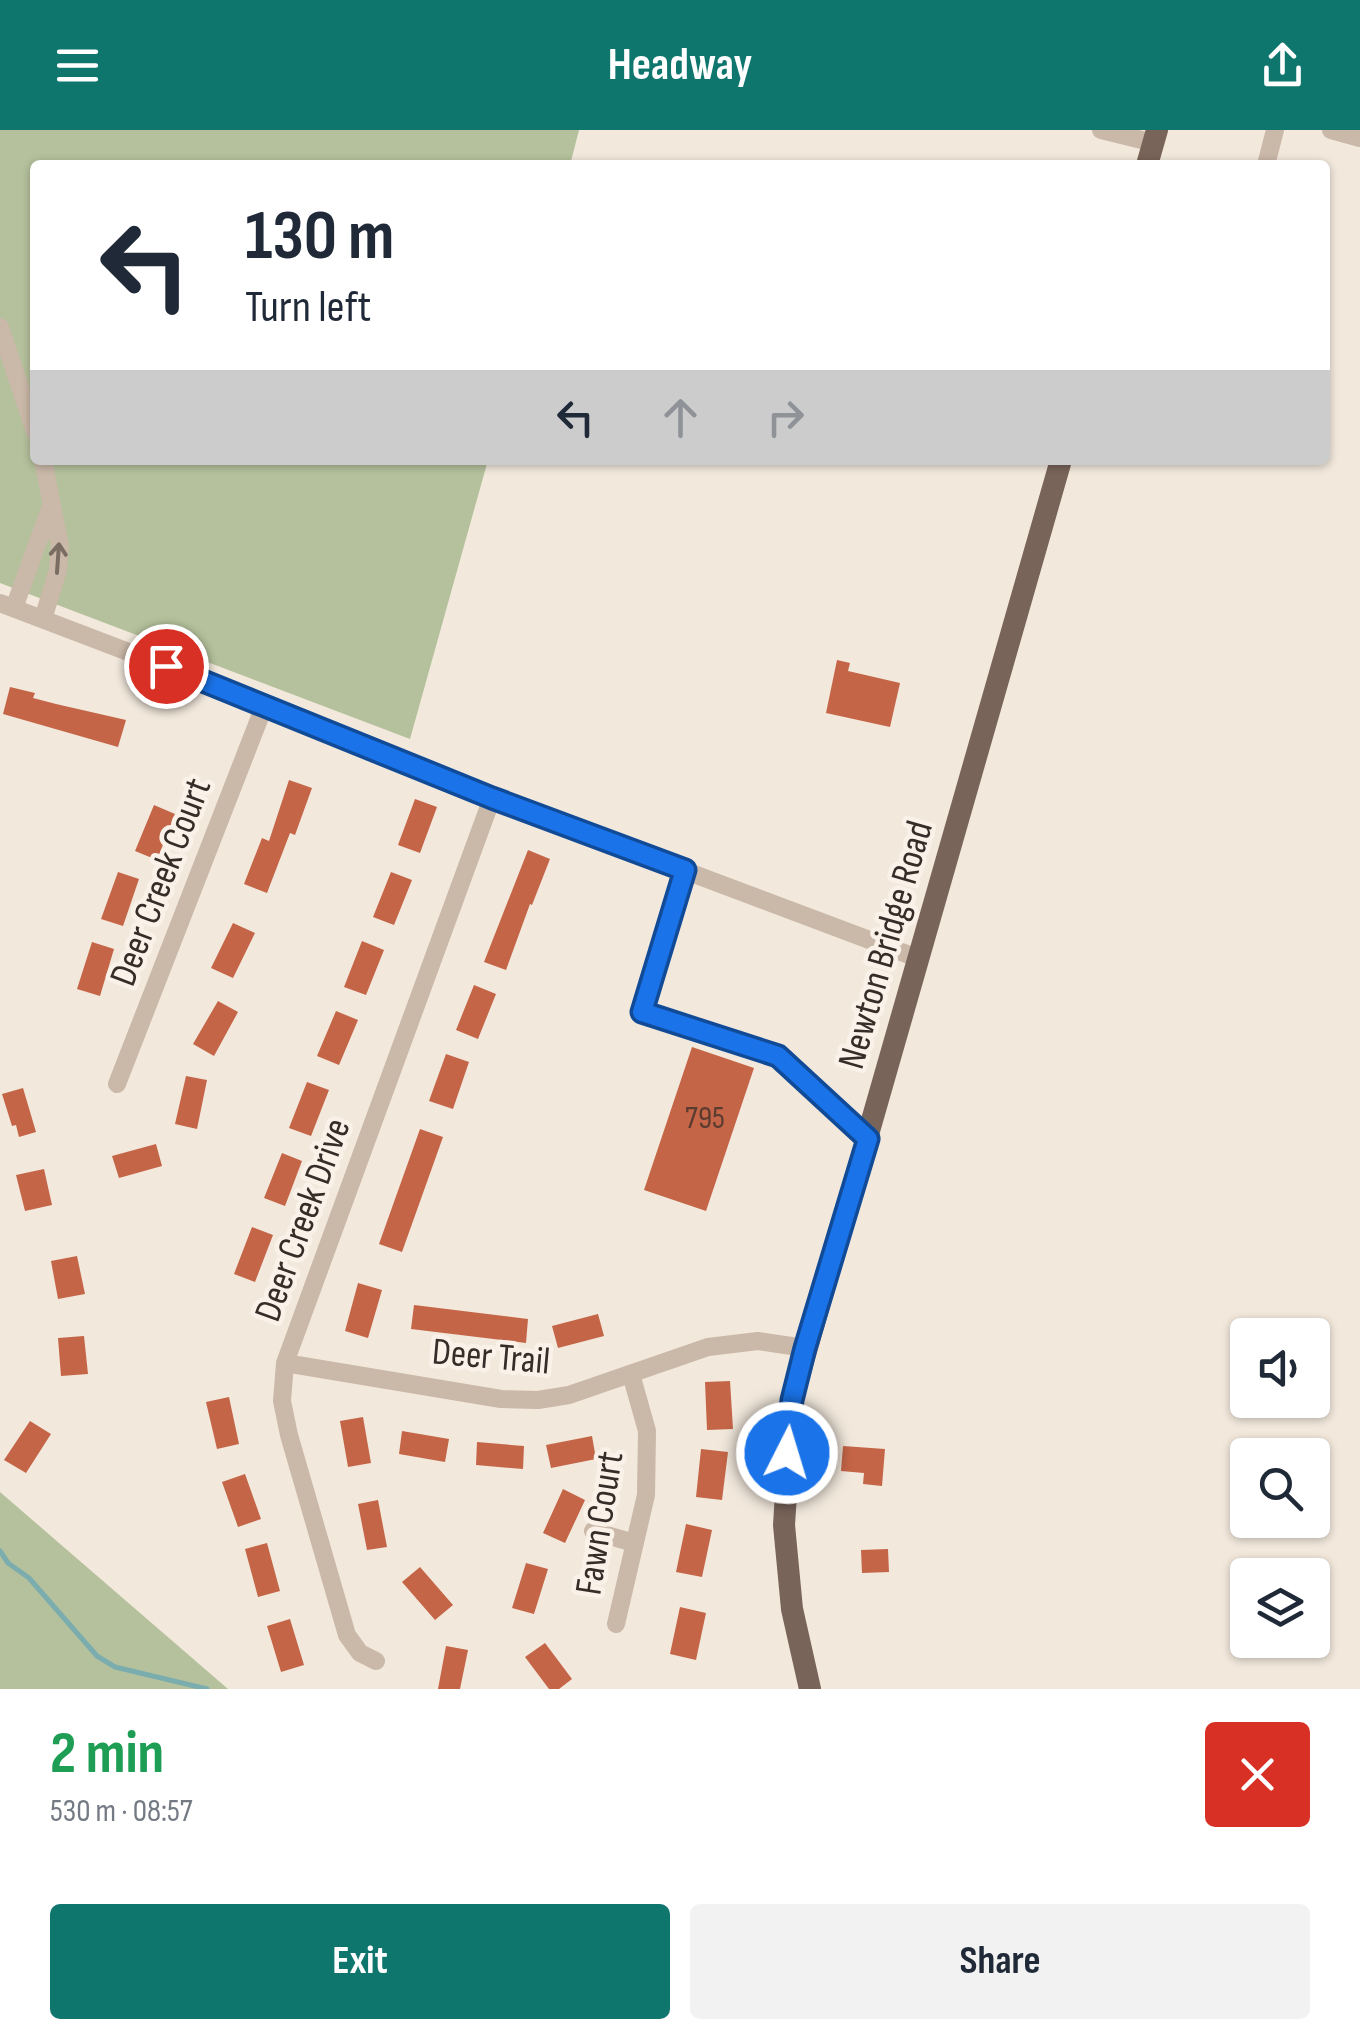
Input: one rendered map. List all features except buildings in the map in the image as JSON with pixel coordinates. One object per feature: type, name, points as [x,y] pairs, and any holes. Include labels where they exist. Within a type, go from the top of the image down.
[{"type":"main road","name":"Newton Bridge Road","points":[[810,1689],[792,1609],[784,1525],[792,1400],[1060,465]]},
{"type":"street","points":[[1101,130],[1153,146]]},
{"type":"street","points":[[1267,160],[1275,130]]},
{"type":"street","points":[[1331,130],[1360,138]]},
{"type":"street","points":[[0,327],[30,417]]},
{"type":"street","points":[[44,465],[59,558],[44,619]]},
{"type":"street","points":[[52,496],[48,518],[7,605],[265,704],[492,798],[920,959]]},
{"type":"street","name":"Deer Creek Court","points":[[118,1084],[265,704]]},
{"type":"street","name":"Deer Creek Drive","points":[[376,1660],[360,1652],[347,1635],[289,1435],[282,1401],[285,1362],[492,798]]},
{"type":"street","points":[[685,870],[642,1012],[778,1056],[868,1139]]},
{"type":"street","name":"Deer Trail","points":[[285,1362],[501,1399],[538,1400],[569,1396],[708,1347],[758,1341],[805,1348]]},
{"type":"street","name":"Fawn Court","points":[[616,1624],[646,1495],[647,1431],[631,1374]]},
{"type":"street","points":[[593,1531],[634,1544]]},
{"type":"green space","points":[[0,130],[579,130],[571,160],[30,160],[30,465],[487,465],[410,739],[0,583]]},
{"type":"green space","points":[[0,1492],[228,1689],[0,1689]]},
{"type":"waterway","points":[[0,1551],[97,1656],[115,1667],[207,1689]]},
{"type":"route","points":[[166,666],[492,798],[685,870],[642,1012],[778,1056],[868,1139],[805,1348],[792,1400],[787,1453]]}]
